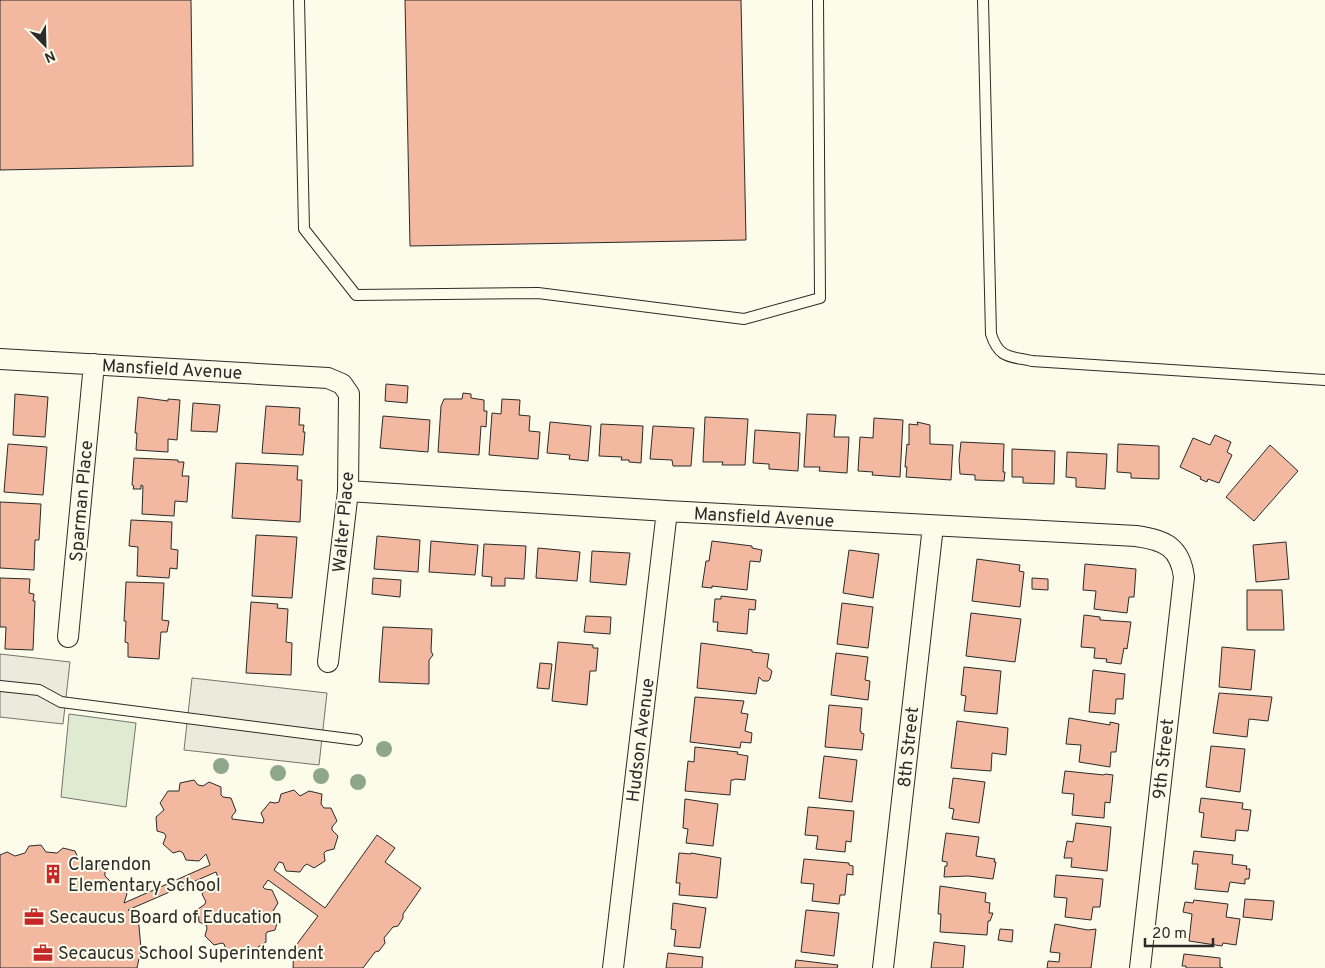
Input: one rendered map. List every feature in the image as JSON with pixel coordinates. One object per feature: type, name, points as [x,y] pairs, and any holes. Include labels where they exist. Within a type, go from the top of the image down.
[{"type":"street","name":"Mansfield Avenue","points":[[0,358],[328,378],[342,384]]},
{"type":"street","name":"Sparman Place","points":[[68,637],[94,364]]},
{"type":"street","name":"Walter Place","points":[[328,662],[348,491],[349,394],[342,384]]},
{"type":"street","name":"Mansfield Avenue","points":[[348,491],[667,511],[1136,536],[1154,538],[1176,552]]},
{"type":"street","name":"Hudson Avenue","points":[[614,968],[667,511]]},
{"type":"street","name":"8th Street","points":[[883,968],[933,526]]},
{"type":"street","name":"9th Street","points":[[1140,968],[1184,577],[1182,563],[1176,552]]},
{"type":"lane","points":[[299,0],[304,230],[356,295],[538,293],[744,319],[820,298],[818,0]]},
{"type":"lane","points":[[983,0],[991,334],[999,350],[1004,355],[1032,361],[1325,380]]},
{"type":"lane","points":[[0,686],[39,690],[61,702],[357,740]]},
{"type":"green space","points":[[69,714],[136,723],[126,807],[61,797]]},
{"type":"shaded area","points":[[0,654],[70,662],[63,724],[0,717]]},
{"type":"shaded area","points":[[192,678],[327,693],[319,765],[184,750]]},
{"type":"building","points":[[0,0],[191,0],[193,166],[0,170]]},
{"type":"building","points":[[405,0],[741,0],[746,240],[410,246]]},
{"type":"building","points":[[386,384],[408,386],[407,403],[385,401]]},
{"type":"building","points":[[463,393],[471,394],[471,398],[484,400],[484,411],[487,411],[486,427],[481,426],[479,455],[438,452],[441,406],[444,399],[462,399]]},
{"type":"building","points":[[15,394],[48,397],[45,437],[13,435]]},
{"type":"building","points":[[138,397],[168,401],[168,399],[180,400],[177,440],[168,439],[168,452],[136,450],[137,433],[135,433]]},
{"type":"building","points":[[502,399],[520,400],[519,415],[530,416],[529,431],[540,432],[538,459],[489,455],[492,413],[501,414]]},
{"type":"building","points":[[193,403],[220,405],[217,432],[191,431]]},
{"type":"building","points":[[266,406],[300,408],[299,425],[304,425],[303,432],[305,432],[303,455],[262,453]]},
{"type":"building","points":[[807,414],[836,415],[834,437],[849,437],[847,473],[819,471],[820,467],[804,467]]},
{"type":"building","points":[[383,416],[430,420],[428,452],[380,448]]},
{"type":"building","points":[[705,417],[748,419],[745,465],[722,465],[723,462],[703,462]]},
{"type":"building","points":[[874,418],[903,420],[900,477],[872,475],[873,472],[858,471],[860,437],[873,438]]},
{"type":"building","points":[[550,422],[591,426],[588,461],[569,459],[570,455],[547,453]]},
{"type":"building","points":[[917,422],[930,425],[930,444],[953,445],[951,480],[906,477],[907,467],[905,467],[907,444],[909,445],[909,424],[918,425]]},
{"type":"building","points":[[601,424],[643,426],[641,463],[621,460],[622,457],[599,456]]},
{"type":"building","points":[[653,426],[694,428],[691,466],[673,466],[672,460],[650,459]]},
{"type":"building","points":[[755,430],[800,433],[798,471],[769,469],[769,464],[753,463]]},
{"type":"building","points":[[1215,435],[1231,442],[1227,452],[1232,455],[1219,483],[1208,479],[1207,482],[1180,467],[1193,438],[1210,445]]},
{"type":"building","points":[[961,442],[1004,444],[1004,481],[975,480],[975,475],[960,474]]},
{"type":"building","points":[[8,444],[47,447],[43,495],[4,492]]},
{"type":"building","points":[[1118,444],[1159,446],[1159,479],[1131,478],[1131,473],[1117,472]]},
{"type":"building","points":[[1270,445],[1298,471],[1254,521],[1226,497]]},
{"type":"building","points":[[1012,449],[1055,451],[1054,484],[1023,483],[1023,477],[1012,477]]},
{"type":"building","points":[[1067,452],[1107,454],[1105,489],[1076,487],[1076,478],[1066,477]]},
{"type":"building","points":[[134,458],[178,460],[178,462],[184,462],[182,476],[189,476],[187,502],[175,501],[174,516],[142,514],[143,486],[141,485],[141,489],[133,489],[134,486],[132,485]]},
{"type":"building","points":[[236,463],[298,466],[297,480],[302,480],[300,522],[232,518]]},
{"type":"building","points":[[0,502],[41,504],[39,540],[35,540],[34,570],[0,568]]},
{"type":"building","points":[[131,520],[172,522],[171,549],[178,550],[177,569],[170,568],[169,578],[137,576],[138,547],[129,546]]},
{"type":"building","points":[[256,535],[297,537],[292,598],[252,596]]},
{"type":"building","points":[[377,536],[420,540],[418,572],[374,569]]},
{"type":"building","points":[[431,541],[478,545],[475,575],[429,572]]},
{"type":"building","points":[[712,541],[752,546],[752,548],[762,550],[760,562],[750,561],[747,590],[712,586],[712,588],[702,587],[706,561],[709,561]]},
{"type":"building","points":[[1286,542],[1289,579],[1256,582],[1253,545]]},
{"type":"building","points":[[484,544],[526,546],[524,579],[505,578],[505,586],[491,586],[492,577],[482,576]]},
{"type":"building","points":[[538,548],[580,552],[577,581],[536,578]]},
{"type":"building","points":[[849,550],[879,554],[873,598],[843,593]]},
{"type":"building","points":[[592,551],[630,553],[626,585],[590,582]]},
{"type":"building","points":[[977,559],[1020,565],[1019,571],[1024,572],[1020,607],[972,601]]},
{"type":"building","points":[[1085,564],[1136,569],[1134,597],[1129,597],[1127,613],[1094,609],[1096,591],[1083,590]]},
{"type":"building","points":[[0,578],[30,579],[29,593],[34,594],[33,601],[35,601],[33,650],[5,649],[6,627],[0,627]]},
{"type":"building","points":[[373,578],[401,580],[400,597],[372,594]]},
{"type":"building","points":[[1032,578],[1048,579],[1048,590],[1032,589]]},
{"type":"building","points":[[126,582],[164,583],[162,620],[169,621],[167,632],[161,632],[159,659],[128,657],[128,643],[125,642],[126,621],[124,621]]},
{"type":"building","points":[[1247,590],[1282,590],[1284,630],[1247,630]]},
{"type":"building","points":[[721,596],[756,600],[755,610],[749,609],[747,634],[717,631],[718,622],[713,622],[715,599],[721,599]]},
{"type":"building","points":[[251,602],[278,604],[277,608],[288,609],[286,642],[292,643],[291,675],[246,673]]},
{"type":"building","points":[[842,603],[873,607],[868,648],[837,644]]},
{"type":"building","points":[[971,613],[1021,619],[1015,662],[966,656]]},
{"type":"building","points":[[1084,615],[1100,617],[1100,620],[1131,622],[1127,649],[1124,648],[1121,664],[1106,662],[1107,659],[1094,658],[1095,648],[1081,647]]},
{"type":"building","points":[[586,616],[611,617],[610,634],[584,632]]},
{"type":"building","points":[[383,627],[432,629],[431,651],[433,655],[429,660],[429,684],[379,682]]},
{"type":"building","points":[[558,642],[593,645],[593,648],[598,648],[596,671],[590,671],[587,705],[552,701]]},
{"type":"building","points":[[701,643],[769,654],[767,667],[772,671],[770,679],[763,681],[759,677],[756,694],[697,688]]},
{"type":"building","points":[[1222,647],[1255,650],[1251,690],[1219,687]]},
{"type":"building","points":[[836,653],[868,657],[865,680],[870,681],[868,700],[831,695]]},
{"type":"building","points":[[540,663],[552,664],[549,689],[537,688]]},
{"type":"building","points":[[964,667],[1001,671],[997,714],[964,711],[966,696],[961,695]]},
{"type":"building","points":[[1093,670],[1125,674],[1123,699],[1116,699],[1115,714],[1089,712]]},
{"type":"building","points":[[1219,693],[1272,697],[1268,721],[1249,719],[1247,737],[1213,733]]},
{"type":"building","points":[[695,697],[744,701],[741,713],[748,714],[745,731],[752,733],[751,743],[741,742],[740,748],[690,742]]},
{"type":"building","points":[[829,705],[862,708],[860,731],[864,734],[862,750],[825,747]]},
{"type":"building","points":[[1069,718],[1110,725],[1110,722],[1119,724],[1116,752],[1111,752],[1110,767],[1079,762],[1081,745],[1066,744]]},
{"type":"building","points":[[957,721],[1008,728],[1006,755],[992,753],[991,771],[951,768]]},
{"type":"building","points":[[1211,746],[1245,749],[1240,792],[1206,787]]},
{"type":"building","points":[[695,747],[738,752],[737,754],[748,756],[745,780],[731,780],[730,795],[685,791],[688,761],[694,762]]},
{"type":"building","points":[[824,756],[857,760],[852,802],[819,798]]},
{"type":"building","points":[[1065,771],[1113,775],[1110,803],[1105,802],[1104,818],[1072,815],[1074,794],[1062,793]]},
{"type":"building","points":[[953,778],[985,782],[979,823],[952,819],[954,809],[949,808]]},
{"type":"building","name":"Clarendon Elementary School","points":[[194,780],[198,785],[203,786],[209,782],[221,787],[221,795],[231,798],[236,811],[232,819],[263,823],[264,820],[261,813],[270,802],[279,802],[281,794],[294,790],[300,796],[309,791],[322,794],[321,804],[324,808],[331,808],[337,821],[332,827],[332,830],[338,836],[334,849],[326,851],[324,853],[325,861],[314,868],[307,864],[300,872],[286,871],[283,863],[279,862],[274,870],[325,908],[377,835],[395,848],[385,862],[421,888],[403,914],[403,918],[398,926],[393,927],[384,938],[385,943],[379,951],[375,952],[363,968],[293,968],[294,948],[318,916],[268,880],[263,887],[272,890],[278,903],[273,911],[279,917],[275,930],[267,932],[266,942],[255,949],[248,946],[241,953],[227,952],[222,943],[214,945],[205,936],[207,928],[206,925],[199,922],[198,909],[206,902],[202,894],[210,883],[220,883],[216,872],[128,910],[137,914],[139,926],[141,949],[137,968],[0,968],[0,855],[7,852],[15,856],[25,853],[29,846],[41,845],[46,852],[57,853],[63,848],[75,851],[78,858],[88,864],[96,861],[105,868],[105,876],[113,884],[120,883],[127,894],[124,903],[210,865],[206,854],[199,861],[186,860],[180,851],[173,853],[163,844],[166,836],[164,833],[157,831],[156,817],[164,810],[160,803],[168,791],[179,791],[180,783]]},
{"type":"building","points":[[1201,798],[1243,803],[1242,809],[1251,810],[1248,831],[1236,830],[1235,841],[1201,837],[1204,813],[1199,812]]},
{"type":"building","points":[[685,799],[718,804],[713,846],[686,843],[688,829],[683,828]]},
{"type":"building","points":[[808,807],[854,811],[851,842],[846,841],[845,852],[816,849],[818,836],[805,835]]},
{"type":"building","points":[[1076,823],[1111,827],[1107,871],[1071,867],[1072,858],[1064,858],[1067,841],[1073,842]]},
{"type":"building","points":[[946,833],[979,837],[976,856],[995,859],[993,879],[968,876],[944,877],[947,862],[942,861]]},
{"type":"building","points":[[1194,851],[1233,855],[1232,864],[1247,866],[1246,869],[1250,869],[1249,879],[1245,879],[1245,884],[1230,882],[1228,892],[1195,889],[1198,864],[1192,864]]},
{"type":"building","points":[[679,853],[721,858],[717,898],[679,895],[680,883],[676,883]]},
{"type":"building","points":[[804,859],[849,863],[849,865],[853,866],[853,875],[847,874],[845,895],[840,895],[839,904],[812,901],[814,884],[801,883]]},
{"type":"building","points":[[1056,875],[1103,879],[1100,907],[1093,907],[1091,920],[1065,917],[1067,898],[1054,897]]},
{"type":"building","points":[[940,886],[986,893],[985,902],[990,903],[989,913],[993,913],[990,921],[988,921],[987,935],[940,932],[941,914],[938,914]]},
{"type":"building","points":[[1245,899],[1274,901],[1272,920],[1243,917]]},
{"type":"building","points":[[1194,900],[1228,904],[1226,917],[1240,919],[1236,945],[1223,943],[1222,946],[1189,941],[1192,914],[1183,912],[1185,902],[1193,903]]},
{"type":"building","points":[[673,903],[706,908],[700,948],[674,946],[676,930],[671,929]]},
{"type":"building","points":[[806,910],[839,913],[834,956],[801,952]]},
{"type":"building","points":[[1055,924],[1088,930],[1096,929],[1091,968],[1047,968],[1048,961],[1059,962],[1060,953],[1050,952]]},
{"type":"building","points":[[1000,929],[1013,930],[1012,942],[998,940]]},
{"type":"building","points":[[934,942],[965,946],[963,968],[931,968]]},
{"type":"building","points":[[668,953],[703,957],[702,968],[666,968]]},
{"type":"building","points":[[1184,954],[1220,958],[1220,967],[1223,968],[1186,968],[1186,966],[1182,966]]},
{"type":"building","points":[[796,960],[838,965],[837,968],[795,968]]},
{"type":"place","name":"Clarendon Elementary School","points":[[53,874]]},
{"type":"place","name":"Secaucus Board of Education","points":[[34,917]]},
{"type":"place","name":"Secaucus School Superintendent","points":[[43,953]]}]
